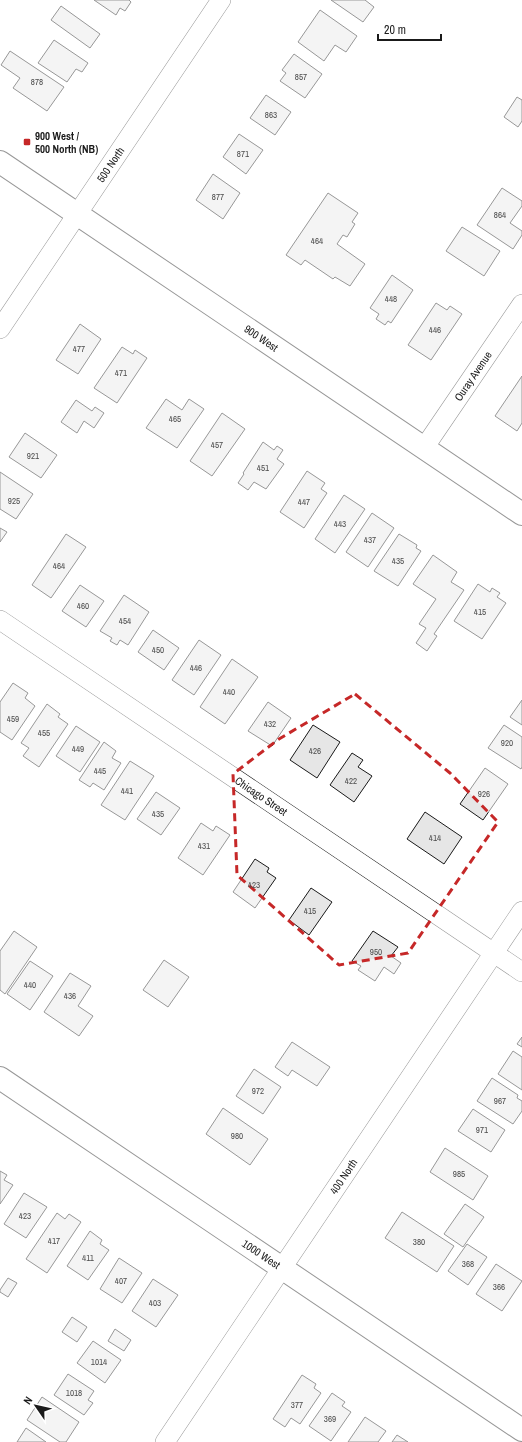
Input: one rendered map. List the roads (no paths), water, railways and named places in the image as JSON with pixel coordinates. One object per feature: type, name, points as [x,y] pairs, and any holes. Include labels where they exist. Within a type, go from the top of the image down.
[{"type":"main road","name":"900 West","points":[[0,162],[522,514]]},
{"type":"main road","name":"1000 West","points":[[0,1078],[522,1430]]},
{"type":"street","name":"500 North","points":[[0,329],[221,0]]},
{"type":"street","name":"Ouray Avenue","points":[[424,448],[522,304]]},
{"type":"street","name":"Chicago Street","points":[[0,620],[522,972]]},
{"type":"street","name":"400 North","points":[[165,1442],[522,911]]},
{"type":"place","name":"900 West / 500 North (NB)","points":[[27,142]]}]
